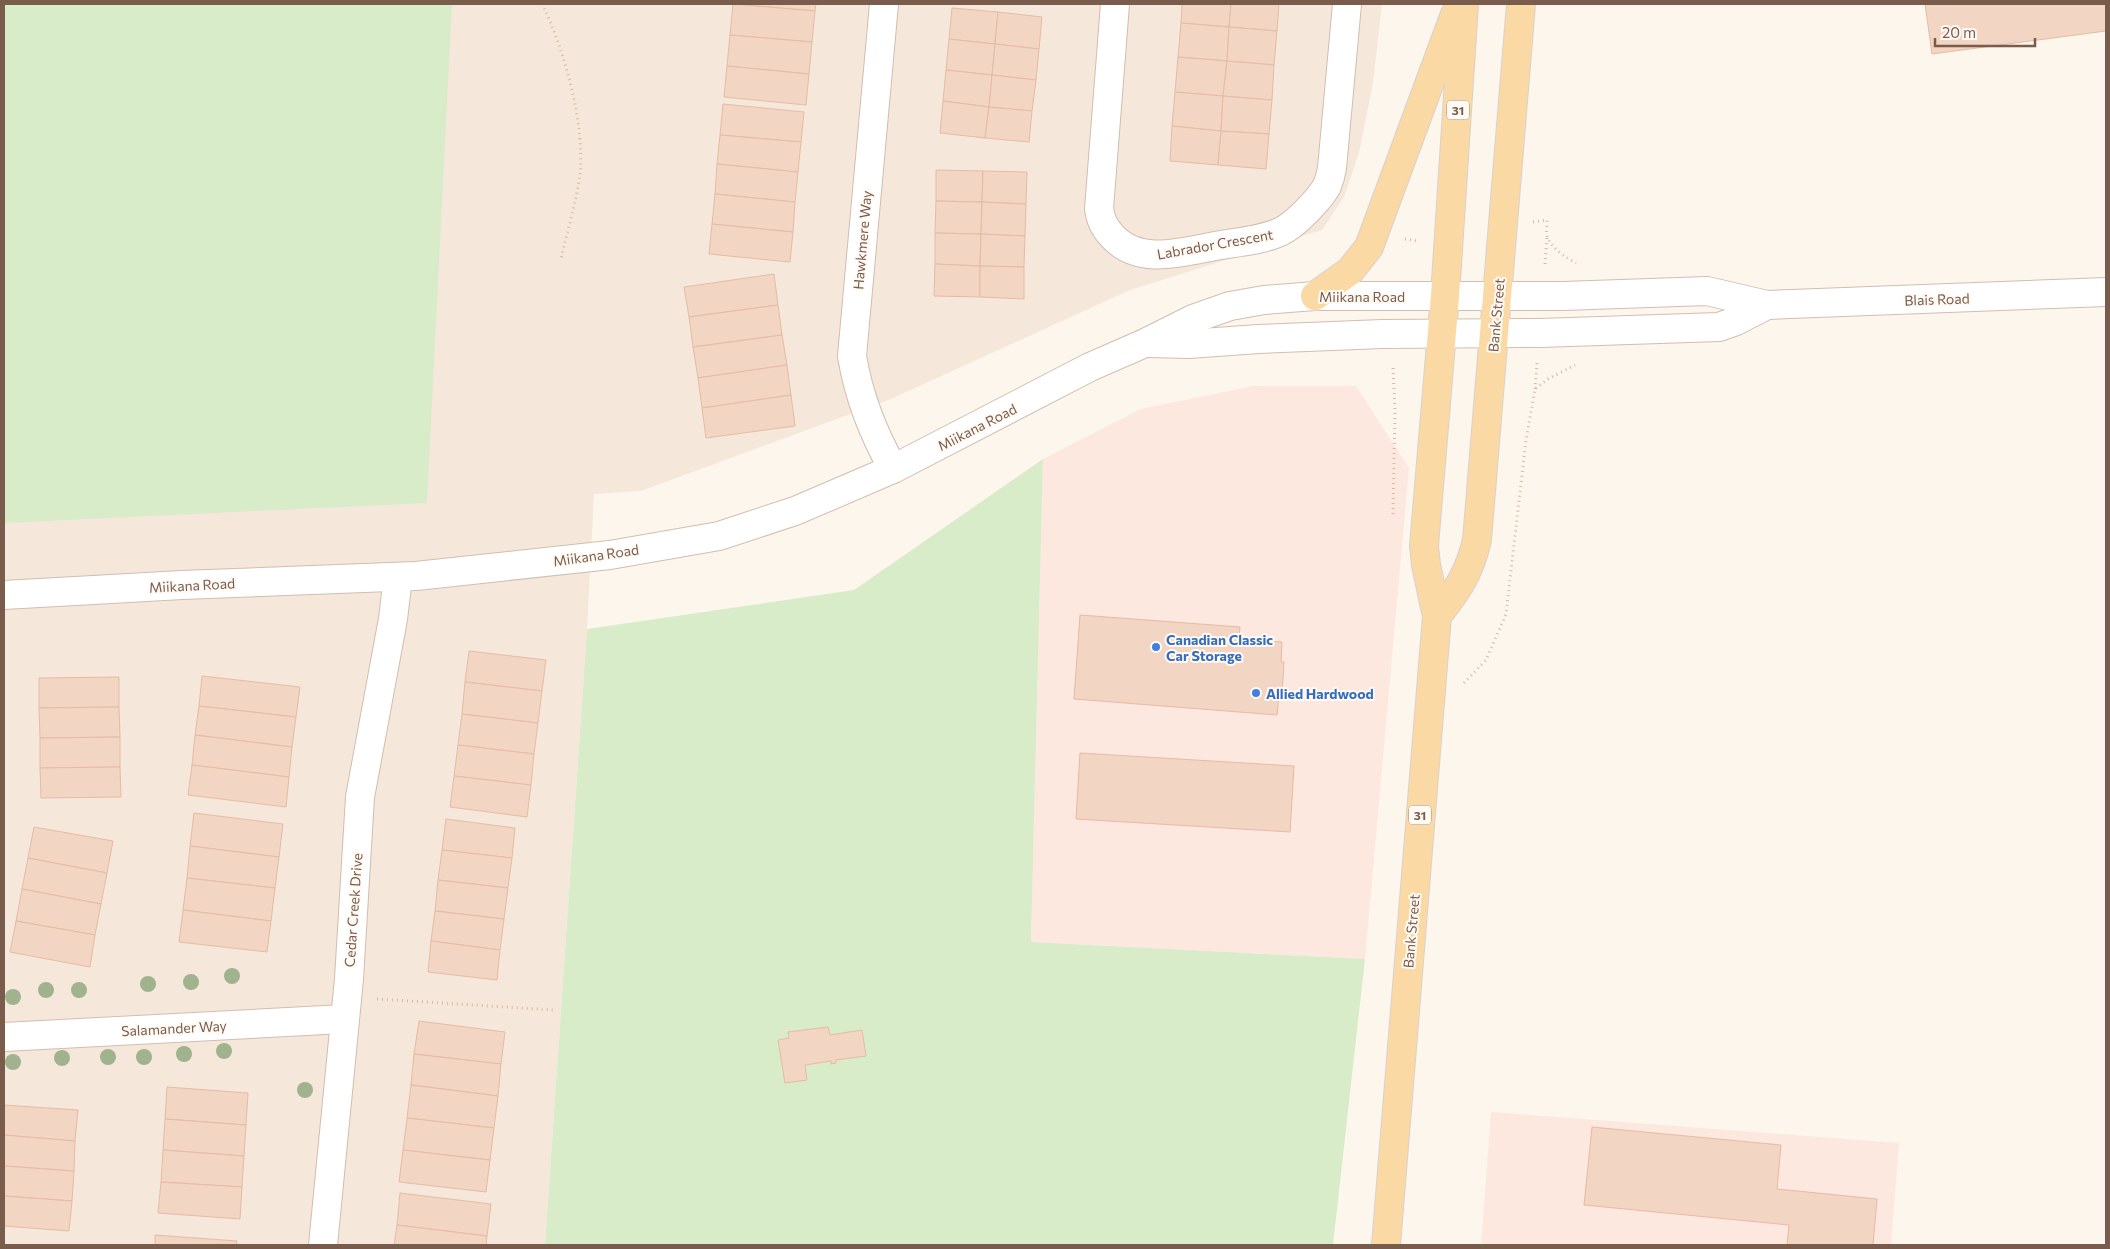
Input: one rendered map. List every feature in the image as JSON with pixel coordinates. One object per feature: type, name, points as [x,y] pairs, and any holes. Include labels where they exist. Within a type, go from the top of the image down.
[{"type":"main road","points":[[1315,296],[1350,271],[1369,247],[1460,4]]},
{"type":"main road","name":"Bank Street","points":[[1386,1245],[1437,616],[1426,565],[1424,546],[1446,296],[1464,4]]},
{"type":"main road","name":"Bank Street","points":[[1437,616],[1459,588],[1468,570],[1477,540],[1521,4]]},
{"type":"street","name":"Hawkmere Way","points":[[884,4],[852,356],[856,383],[873,432],[893,469]]},
{"type":"street","name":"Labrador Crescent","points":[[1115,4],[1099,209],[1101,222],[1118,242],[1132,250],[1147,255],[1164,255],[1264,238],[1282,232],[1295,222],[1327,186],[1332,168],[1348,4]]},
{"type":"street","name":"Blais Road","points":[[1498,296],[1708,291],[1767,305],[2106,292]]},
{"type":"street","name":"Miikana Road","points":[[4,595],[182,584],[398,577],[600,556],[720,536],[796,511],[893,469],[1090,367],[1146,343],[1192,319],[1230,306],[1282,298],[1315,296],[1498,296]]},
{"type":"street","name":"Blais Road","points":[[1494,332],[1719,327],[1736,321],[1767,305]]},
{"type":"street","name":"Miikana Road","points":[[1146,343],[1189,344],[1258,339],[1494,332]]},
{"type":"street","name":"Cedar Creek Drive","points":[[323,1245],[345,1007],[360,798],[393,619],[398,577]]},
{"type":"street","name":"Salamander Way","points":[[4,1037],[345,1007]]},
{"type":"path","points":[[542,4],[548,16],[566,71],[580,125],[580,173],[561,259]]},
{"type":"path","points":[[1428,719],[1486,660],[1491,652],[1506,614],[1526,440],[1535,389],[1548,379],[1580,362]]},
{"type":"path","points":[[1388,363],[1394,366],[1395,380],[1393,520]]},
{"type":"path","points":[[345,1007],[553,1010]]},
{"type":"shaded area","points":[[4,4],[1382,4],[1373,83],[1359,153],[1344,197],[1322,230],[1130,290],[891,399],[641,491],[594,494],[587,629],[545,1245],[4,1245]]},
{"type":"shaded area","points":[[1253,386],[1356,386],[1409,468],[1365,959],[1031,942],[1043,459],[1141,409]]},
{"type":"shaded area","points":[[1491,1112],[1899,1143],[1891,1245],[1481,1245]]},
{"type":"green space","points":[[4,4],[452,4],[427,503],[4,523]]},
{"type":"green space","points":[[1043,459],[1031,942],[1365,959],[1333,1245],[545,1245],[587,629],[854,590]]},
{"type":"building","points":[[733,4],[816,4],[815,11]]},
{"type":"building","points":[[733,4],[815,11],[812,42],[730,35]]},
{"type":"building","points":[[1182,4],[1231,4],[1229,27],[1181,23]]},
{"type":"building","points":[[1231,4],[1279,4],[1277,31],[1229,27]]},
{"type":"building","points":[[1925,4],[2106,4],[2106,31],[1932,54]]},
{"type":"building","points":[[952,8],[998,12],[995,44],[949,39]]},
{"type":"building","points":[[998,12],[1042,17],[1039,49],[995,44]]},
{"type":"building","points":[[1181,23],[1229,27],[1227,61],[1178,57]]},
{"type":"building","points":[[1229,27],[1277,31],[1274,65],[1227,61]]},
{"type":"building","points":[[730,35],[812,42],[809,74],[727,66]]},
{"type":"building","points":[[949,39],[995,44],[992,75],[946,70]]},
{"type":"building","points":[[995,44],[1039,49],[1036,80],[992,75]]},
{"type":"building","points":[[1178,57],[1227,61],[1223,96],[1175,92]]},
{"type":"building","points":[[1227,61],[1274,65],[1272,100],[1223,96]]},
{"type":"building","points":[[727,66],[809,74],[806,105],[724,97]]},
{"type":"building","points":[[946,70],[992,75],[989,107],[943,101]]},
{"type":"building","points":[[992,75],[1036,80],[1032,111],[989,107]]},
{"type":"building","points":[[1175,92],[1223,96],[1221,131],[1172,126]]},
{"type":"building","points":[[1223,96],[1272,100],[1269,134],[1221,131]]},
{"type":"building","points":[[943,101],[989,107],[985,138],[940,133]]},
{"type":"building","points":[[723,104],[804,112],[801,142],[720,135]]},
{"type":"building","points":[[989,107],[1032,111],[1029,142],[985,138]]},
{"type":"building","points":[[1172,126],[1221,131],[1218,165],[1170,161]]},
{"type":"building","points":[[1221,131],[1269,134],[1266,169],[1218,165]]},
{"type":"building","points":[[720,135],[801,142],[798,172],[717,164]]},
{"type":"building","points":[[717,164],[798,172],[795,202],[715,194]]},
{"type":"building","points":[[936,170],[983,171],[982,202],[936,201]]},
{"type":"building","points":[[983,171],[1027,172],[1026,204],[982,202]]},
{"type":"building","points":[[715,194],[795,202],[793,232],[712,224]]},
{"type":"building","points":[[936,201],[982,202],[981,234],[935,233]]},
{"type":"building","points":[[982,202],[1026,204],[1025,236],[981,234]]},
{"type":"building","points":[[712,224],[793,232],[790,262],[709,254]]},
{"type":"building","points":[[935,233],[981,234],[980,266],[935,264]]},
{"type":"building","points":[[981,234],[1025,236],[1024,267],[980,266]]},
{"type":"building","points":[[935,264],[980,266],[980,297],[934,296]]},
{"type":"building","points":[[980,266],[1024,267],[1024,299],[980,297]]},
{"type":"building","points":[[774,274],[778,305],[689,317],[684,287]]},
{"type":"building","points":[[778,305],[782,335],[693,347],[689,317]]},
{"type":"building","points":[[782,335],[787,365],[698,378],[693,347]]},
{"type":"building","points":[[787,365],[791,395],[702,408],[698,378]]},
{"type":"building","points":[[791,395],[795,426],[706,438],[702,408]]},
{"type":"building","points":[[1080,615],[1240,627],[1239,639],[1282,642],[1281,662],[1284,662],[1282,695],[1279,695],[1277,715],[1074,699]]},
{"type":"building","points":[[469,651],[546,660],[542,691],[465,682]]},
{"type":"building","points":[[202,676],[300,687],[296,717],[199,706]]},
{"type":"building","points":[[119,677],[119,707],[39,708],[39,678]]},
{"type":"building","points":[[465,682],[542,691],[538,723],[462,714]]},
{"type":"building","points":[[199,706],[296,717],[292,747],[195,735]]},
{"type":"building","points":[[119,707],[120,737],[40,738],[39,708]]},
{"type":"building","points":[[462,714],[538,723],[534,754],[458,745]]},
{"type":"building","points":[[195,735],[292,747],[289,777],[192,765]]},
{"type":"building","points":[[120,737],[120,767],[40,768],[40,738]]},
{"type":"building","points":[[458,745],[534,754],[531,785],[454,776]]},
{"type":"building","points":[[1080,753],[1294,766],[1290,832],[1076,819]]},
{"type":"building","points":[[192,765],[289,777],[286,807],[188,795]]},
{"type":"building","points":[[120,767],[121,797],[41,798],[40,768]]},
{"type":"building","points":[[454,776],[531,785],[527,817],[450,807]]},
{"type":"building","points":[[194,813],[283,824],[279,857],[190,846]]},
{"type":"building","points":[[446,819],[515,828],[512,858],[442,850]]},
{"type":"building","points":[[34,827],[113,841],[107,873],[28,858]]},
{"type":"building","points":[[190,846],[279,857],[275,888],[187,878]]},
{"type":"building","points":[[442,850],[512,858],[508,888],[438,880]]},
{"type":"building","points":[[28,858],[107,873],[101,904],[22,889]]},
{"type":"building","points":[[187,878],[275,888],[271,921],[183,910]]},
{"type":"building","points":[[438,880],[508,888],[504,919],[435,911]]},
{"type":"building","points":[[22,889],[101,904],[95,935],[16,921]]},
{"type":"building","points":[[183,910],[271,921],[267,952],[179,942]]},
{"type":"building","points":[[435,911],[504,919],[500,950],[431,941]]},
{"type":"building","points":[[16,921],[95,935],[90,967],[10,952]]},
{"type":"building","points":[[431,941],[500,950],[497,980],[428,972]]},
{"type":"building","points":[[419,1021],[505,1032],[501,1064],[414,1054]]},
{"type":"building","points":[[828,1027],[830,1035],[862,1030],[866,1056],[836,1060],[836,1063],[831,1064],[831,1061],[805,1065],[807,1080],[785,1083],[778,1040],[789,1038],[788,1032]]},
{"type":"building","points":[[414,1054],[501,1064],[498,1096],[411,1085]]},
{"type":"building","points":[[411,1085],[498,1096],[494,1128],[407,1118]]},
{"type":"building","points":[[167,1087],[248,1093],[246,1125],[165,1119]]},
{"type":"building","points":[[4,1105],[78,1110],[75,1141],[4,1135]]},
{"type":"building","points":[[407,1118],[494,1128],[490,1160],[403,1150]]},
{"type":"building","points":[[165,1119],[246,1125],[244,1156],[163,1150]]},
{"type":"building","points":[[1592,1127],[1781,1145],[1777,1189],[1877,1199],[1873,1245],[1787,1245],[1789,1225],[1584,1205]]},
{"type":"building","points":[[4,1135],[75,1141],[74,1171],[4,1166]]},
{"type":"building","points":[[163,1150],[244,1156],[242,1187],[161,1182]]},
{"type":"building","points":[[403,1150],[490,1160],[486,1192],[399,1182]]},
{"type":"building","points":[[4,1166],[74,1171],[72,1201],[4,1196]]},
{"type":"building","points":[[161,1182],[242,1187],[240,1219],[158,1213]]},
{"type":"building","points":[[400,1193],[491,1204],[487,1236],[397,1225]]},
{"type":"building","points":[[4,1196],[72,1201],[69,1231],[4,1226]]},
{"type":"building","points":[[397,1225],[487,1236],[486,1245],[394,1245]]},
{"type":"building","points":[[155,1235],[237,1241],[236,1245],[155,1245]]},
{"type":"place","name":"Canadian Classic Car Storage","points":[[1156,647]]},
{"type":"place","name":"Allied Hardwood","points":[[1256,693]]}]
